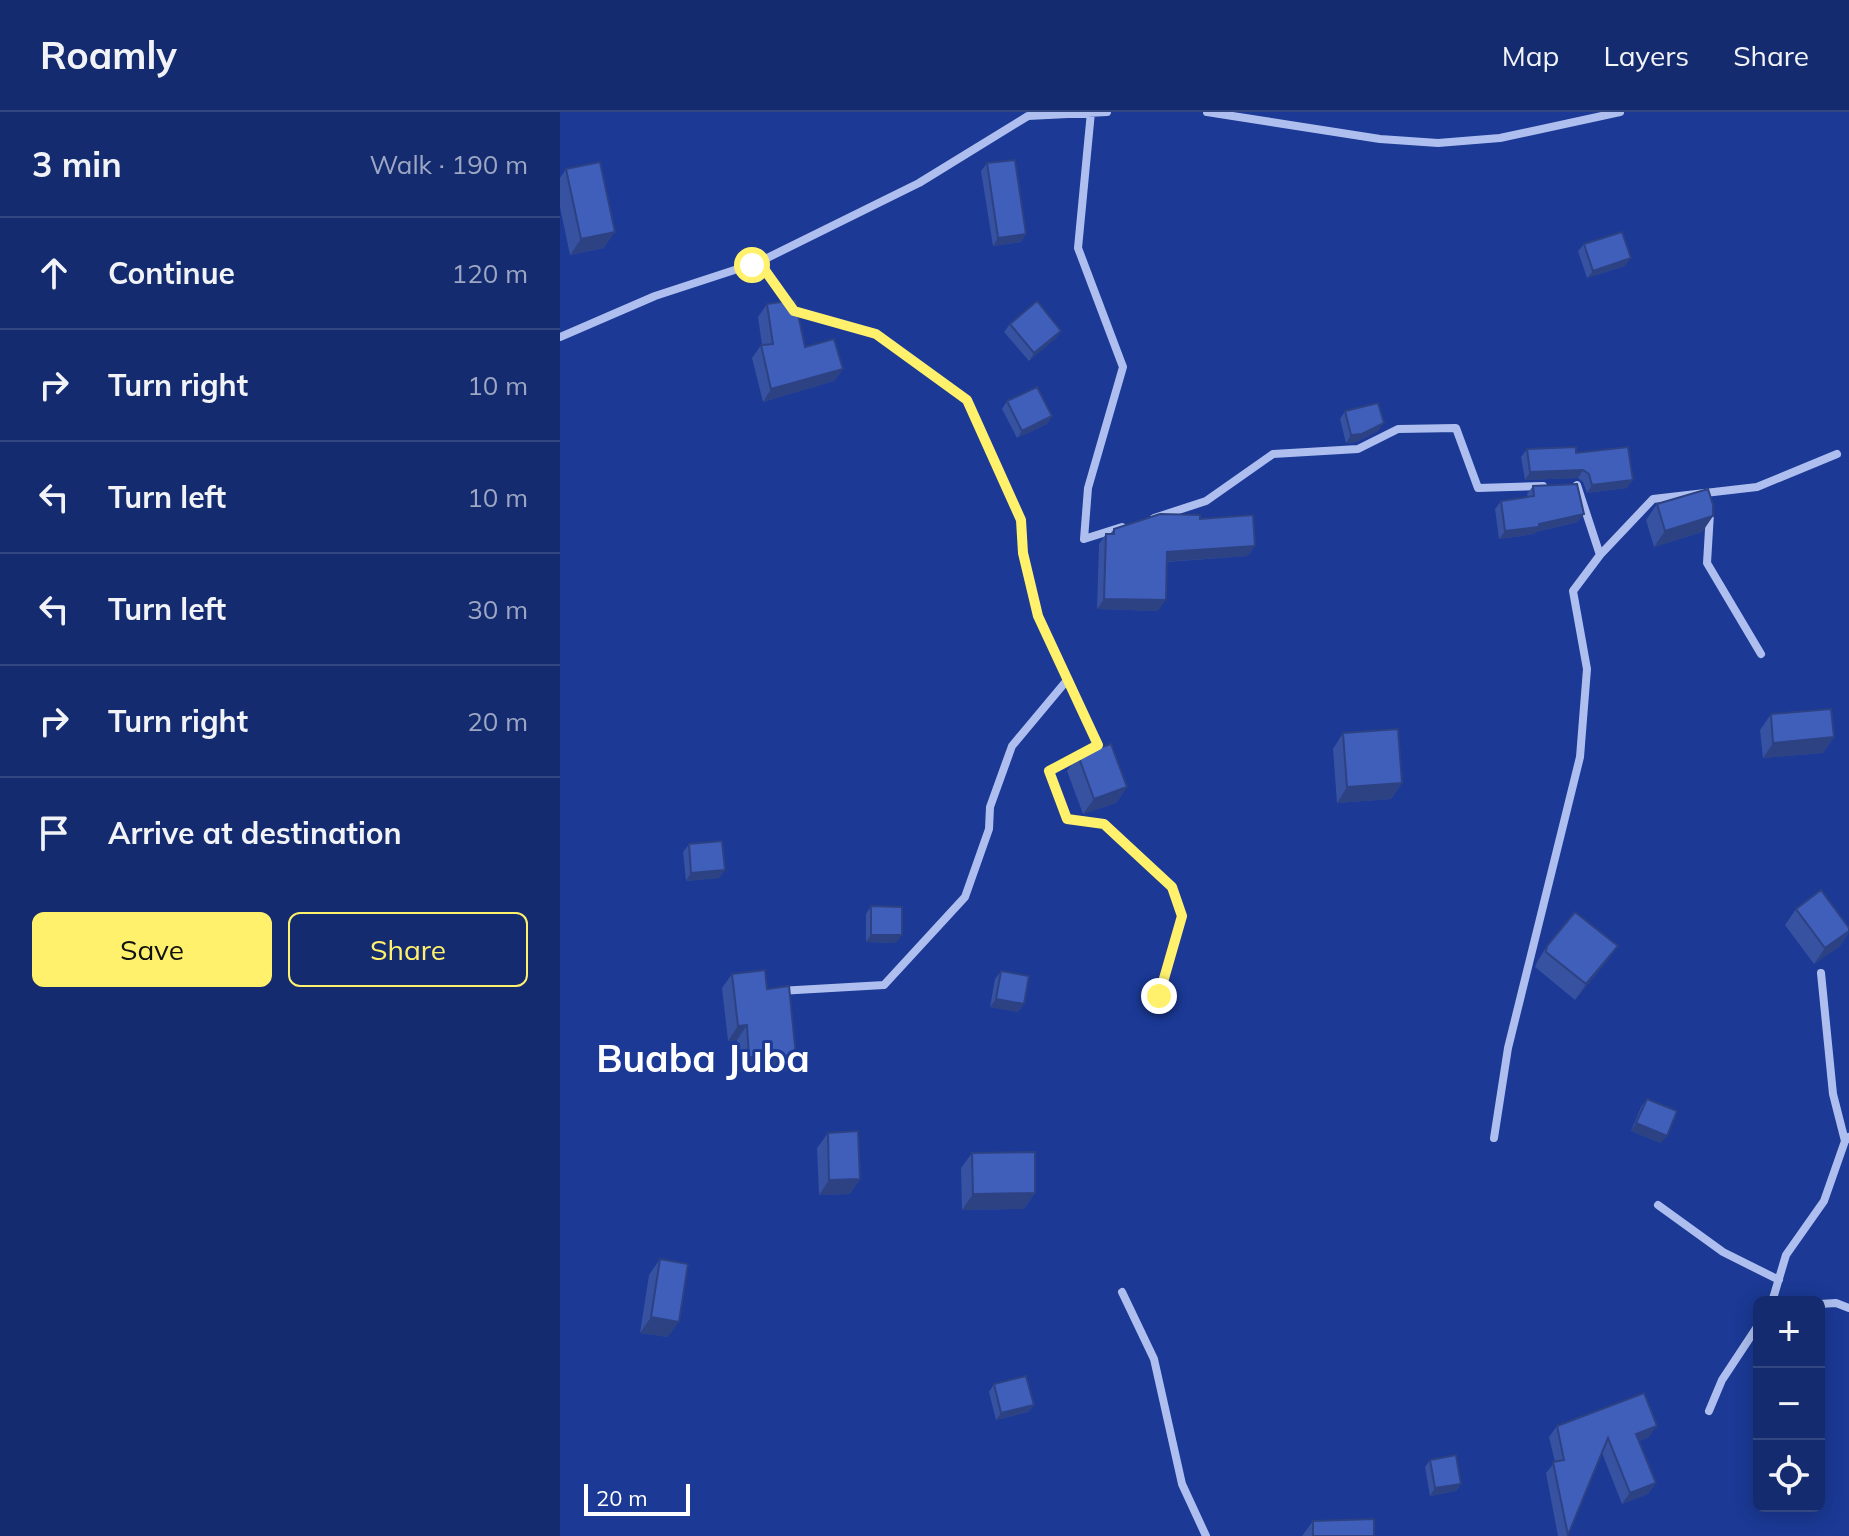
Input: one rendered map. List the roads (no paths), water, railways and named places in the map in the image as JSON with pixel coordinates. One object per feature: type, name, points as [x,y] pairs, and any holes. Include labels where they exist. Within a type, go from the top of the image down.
[{"type":"street","points":[[1091,112],[1078,248],[1123,367],[1088,488],[1084,539],[1130,525]]},
{"type":"street","points":[[560,337],[655,296],[759,262],[919,183],[1028,116],[1107,112]]},
{"type":"street","points":[[1207,112],[1380,139],[1438,143],[1500,138],[1620,112]]},
{"type":"street","points":[[759,262],[794,311],[876,334],[967,400],[1021,520],[1023,553],[1038,616],[1098,745],[1049,771],[1067,819],[1104,824],[1172,887],[1182,916],[1159,996]]},
{"type":"street","points":[[1145,520],[1206,501],[1273,454],[1358,449],[1398,429],[1456,428],[1478,488],[1548,486]]},
{"type":"street","points":[[1494,1138],[1508,1048],[1580,757],[1587,669],[1573,591],[1600,555],[1653,499],[1757,487],[1837,454]]},
{"type":"street","points":[[1562,485],[1577,485],[1600,555]]},
{"type":"street","points":[[1711,492],[1707,563],[1761,654]]},
{"type":"street","points":[[772,991],[884,985],[965,897],[989,829],[990,807],[1012,746],[1068,679]]},
{"type":"street","points":[[1774,1296],[1786,1255],[1824,1201],[1847,1139],[1833,1094],[1821,973]]},
{"type":"street","points":[[1658,1205],[1723,1252],[1779,1280]]},
{"type":"street","points":[[1122,1292],[1154,1359],[1182,1484],[1206,1536]]},
{"type":"street","points":[[1825,1304],[1836,1303],[1849,1308]]},
{"type":"street","points":[[1709,1411],[1722,1380],[1753,1333]]},
{"type":"district","name":"Buaba Juba","points":[[703,1059]]}]
